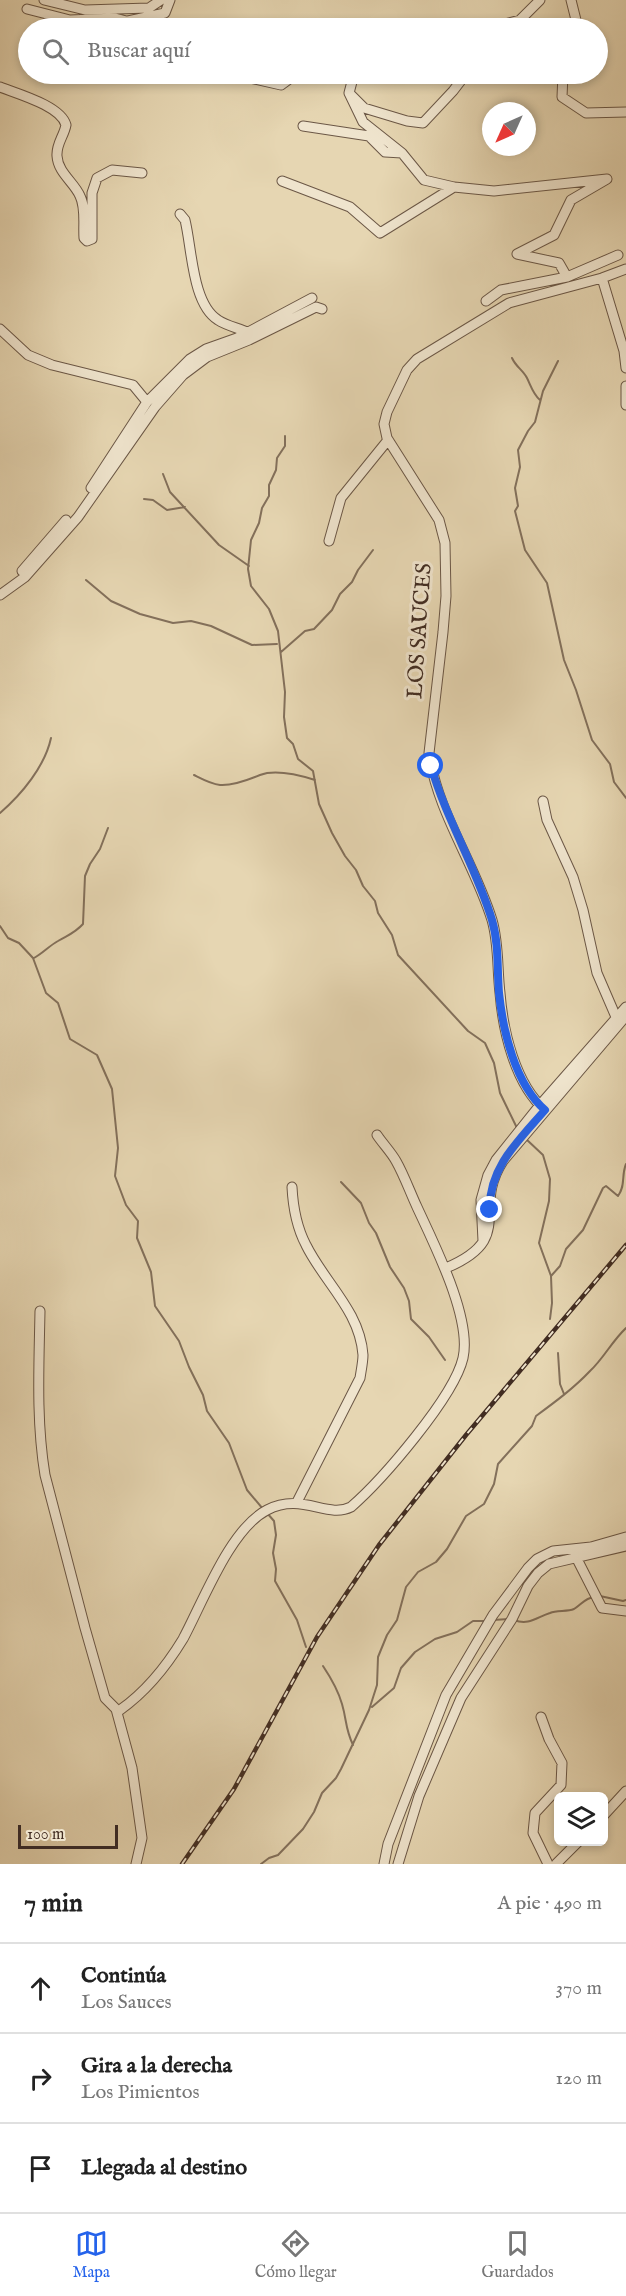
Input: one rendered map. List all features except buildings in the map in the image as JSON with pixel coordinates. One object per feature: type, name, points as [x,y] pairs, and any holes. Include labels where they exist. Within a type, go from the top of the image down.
[{"type":"street","points":[[44,0],[86,10],[149,8],[161,0]]},
{"type":"street","points":[[141,18],[165,13],[170,0]]},
{"type":"street","points":[[523,18],[540,0]]},
{"type":"street","points":[[571,0],[576,18]]},
{"type":"street","points":[[27,9],[62,18]]},
{"type":"street","points":[[351,84],[349,93],[363,122],[402,153],[424,180],[454,187],[494,191],[607,179],[571,200],[554,235],[517,254],[559,263],[567,278]]},
{"type":"street","points":[[349,93],[364,108],[407,121],[423,123],[459,84]]},
{"type":"street","points":[[563,84],[562,97],[586,113],[626,111]]},
{"type":"street","points":[[0,87],[55,110],[63,117],[66,125],[57,150],[57,158],[69,182],[82,199],[84,238],[87,241],[92,239],[92,193],[97,178],[112,170],[142,173]]},
{"type":"street","points":[[303,126],[369,136],[385,152],[402,153]]},
{"type":"street","points":[[282,181],[350,207],[380,233],[454,187]]},
{"type":"street","points":[[180,214],[185,220],[196,278],[208,312],[220,321],[249,333]]},
{"type":"street","points":[[486,301],[501,290],[567,278],[618,255]]},
{"type":"street","points":[[329,541],[342,498],[388,440],[384,431],[387,412],[406,370],[417,359],[509,303],[602,278],[626,269]]},
{"type":"street","points":[[602,278],[622,342],[626,368]]},
{"type":"street","points":[[19,575],[85,497],[147,402],[167,380],[190,359],[206,349],[249,333],[312,298]]},
{"type":"street","points":[[0,595],[25,577],[78,517],[155,406],[183,375],[207,357],[249,340],[316,307],[322,309]]},
{"type":"street","points":[[0,329],[28,355],[52,365],[133,385],[147,402]]},
{"type":"street","points":[[626,386],[626,405]]},
{"type":"street","name":"LOS SAUCES","points":[[388,440],[431,506],[442,531],[446,596],[429,753],[431,766],[442,801],[492,919],[498,953],[502,1017],[510,1048],[528,1093],[542,1107]]},
{"type":"street","points":[[543,801],[547,820],[573,877],[597,973],[621,1017]]},
{"type":"street","points":[[446,1268],[470,1257],[483,1241],[482,1200],[488,1175],[501,1153],[621,1017],[626,1007]]},
{"type":"street","points":[[116,1709],[120,1710],[144,1691],[168,1663],[242,1531],[251,1521],[267,1510],[284,1503],[297,1502],[337,1511],[351,1507],[412,1440],[446,1393],[460,1366],[464,1346],[464,1329],[446,1268],[396,1160],[377,1135]]},
{"type":"street","points":[[291,1187],[298,1228],[306,1246],[357,1326],[363,1356],[360,1378],[297,1502]]},
{"type":"street","points":[[40,1311],[37,1450],[105,1698],[116,1709],[132,1768],[142,1838],[136,1864]]},
{"type":"street","points":[[384,1864],[388,1844],[446,1695],[493,1616],[528,1568],[542,1555],[558,1550],[591,1547],[626,1537]]},
{"type":"street","points":[[398,1864],[419,1796],[461,1698],[512,1619],[528,1586],[549,1564],[626,1546]]},
{"type":"street","points":[[558,1550],[564,1562]]},
{"type":"street","points":[[577,1559],[602,1608],[626,1611]]},
{"type":"street","points":[[541,1717],[549,1739],[562,1762],[561,1785],[535,1813],[533,1833],[548,1864]]},
{"type":"street","points":[[608,1810],[626,1791]]},
{"type":"street","points":[[556,1864],[574,1846]]},
{"type":"waterway","points":[[512,358],[540,400]]},
{"type":"waterway","points":[[558,361],[543,391],[535,422],[518,450],[520,467],[515,488],[518,506],[515,511],[525,550],[547,583],[564,660],[592,740],[610,764],[614,782],[626,798]]},
{"type":"waterway","points":[[285,436],[285,446],[277,458],[276,470],[269,485],[269,496],[262,508],[259,523],[251,540],[248,569],[251,586],[269,609],[278,631],[285,692],[284,717],[287,738],[293,744],[298,759],[313,771],[319,804],[332,833],[356,870],[363,886],[375,901],[378,913],[392,935],[398,955],[468,1031],[485,1043],[494,1063],[500,1093],[517,1128]]},
{"type":"waterway","points":[[163,474],[170,492],[219,545],[249,566]]},
{"type":"waterway","points":[[144,499],[153,500],[167,510],[185,507]]},
{"type":"waterway","points":[[281,652],[305,631],[314,629],[332,610],[340,594],[352,582],[373,550]]},
{"type":"waterway","points":[[86,580],[111,601],[140,614],[173,623],[191,621],[211,626],[252,645],[277,644]]},
{"type":"waterway","points":[[0,813],[32,779],[44,759],[51,738]]},
{"type":"waterway","points":[[194,775],[220,785],[235,784],[266,773],[295,775],[315,780]]},
{"type":"waterway","points":[[34,958],[83,924],[85,876],[100,849],[108,828]]},
{"type":"waterway","points":[[0,926],[8,938],[19,943],[33,958],[46,993],[58,1003],[70,1039],[97,1055],[112,1089],[118,1148],[115,1176],[126,1205],[138,1221],[137,1238],[151,1272],[155,1306],[179,1341],[203,1395],[207,1411],[229,1443],[247,1490],[263,1509]]},
{"type":"waterway","points":[[526,1139],[543,1155],[550,1179],[549,1201],[539,1243],[551,1276]]},
{"type":"waterway","points":[[550,1319],[551,1276],[560,1266],[566,1249],[583,1230],[603,1188],[606,1186],[618,1196],[622,1188],[626,1164]]},
{"type":"waterway","points":[[341,1182],[361,1203],[390,1267],[404,1288],[409,1301],[411,1319],[429,1337],[445,1360]]},
{"type":"waterway","points":[[261,1864],[278,1855],[303,1829],[322,1793],[341,1769],[369,1710],[377,1685],[378,1657],[387,1635],[397,1620],[406,1587],[418,1572],[436,1562],[447,1549],[466,1516],[484,1504],[494,1484],[498,1464],[532,1426],[536,1416],[584,1377],[626,1328]]},
{"type":"waterway","points":[[558,1353],[560,1384],[564,1394]]},
{"type":"waterway","points":[[267,1513],[274,1521],[276,1535],[273,1553],[276,1569],[275,1581],[297,1620],[306,1647]]},
{"type":"waterway","points":[[600,1596],[626,1600]]},
{"type":"waterway","points":[[514,1620],[524,1622],[553,1612],[571,1610],[594,1597]]},
{"type":"waterway","points":[[493,1620],[509,1619]]},
{"type":"waterway","points":[[372,1707],[394,1688],[401,1668],[415,1652],[435,1639],[457,1632],[473,1621],[485,1621]]},
{"type":"waterway","points":[[323,1666],[338,1694],[353,1745]]},
{"type":"railway","points":[[182,1864],[234,1789],[317,1637],[379,1545],[466,1435],[626,1245]]},
{"type":"route","points":[[431,766],[442,801],[492,919],[498,953],[502,1017],[510,1048],[528,1093],[545,1110],[510,1151],[496,1173],[490,1194],[490,1210]]}]
